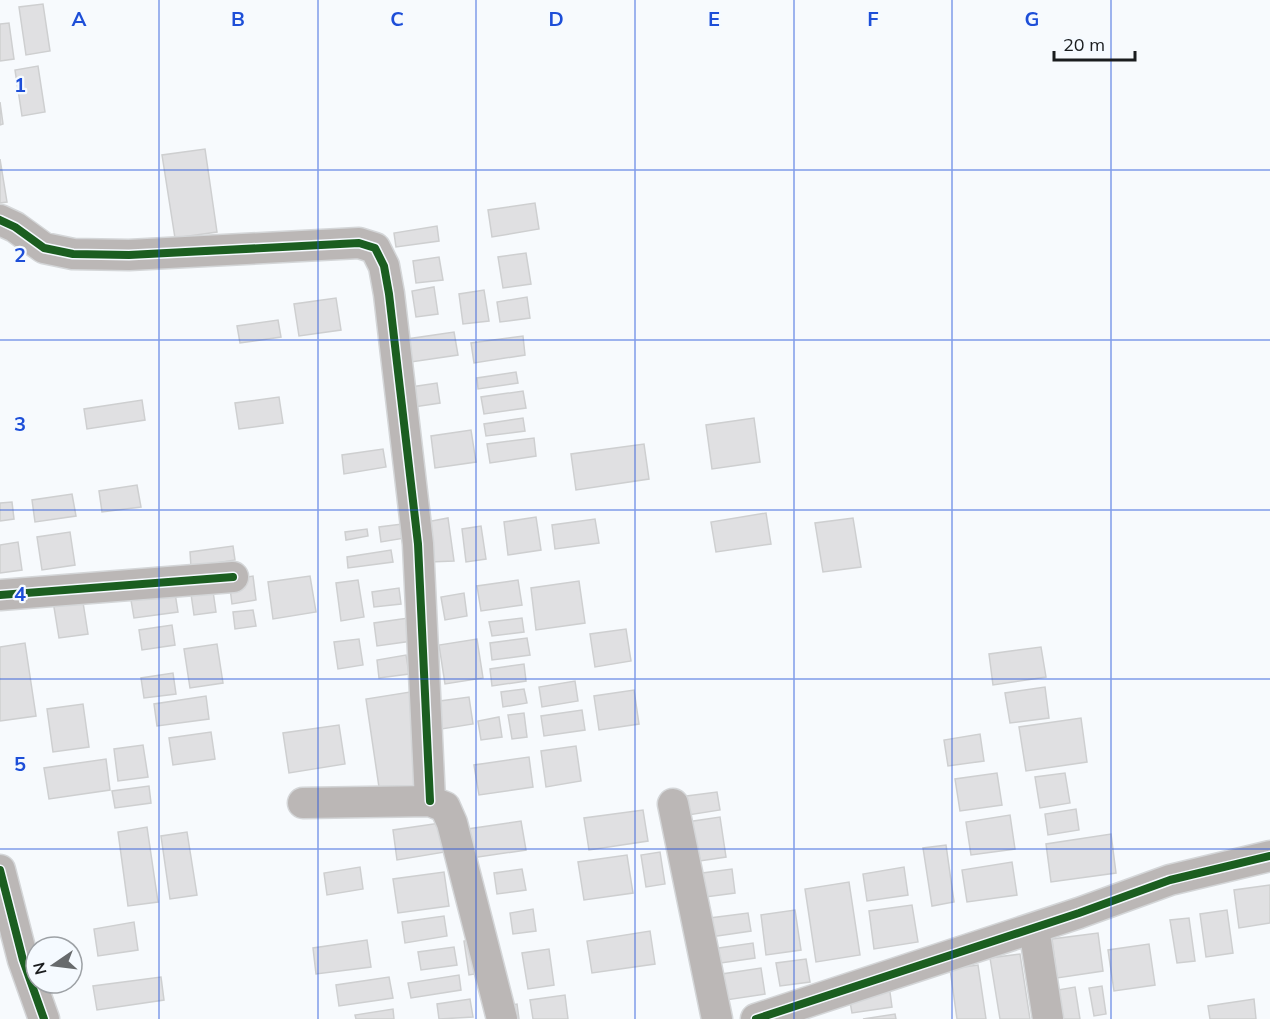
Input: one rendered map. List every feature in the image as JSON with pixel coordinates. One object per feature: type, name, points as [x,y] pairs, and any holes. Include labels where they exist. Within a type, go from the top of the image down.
[{"type":"street","points":[[0,220],[15,227],[44,248],[73,254],[129,255],[359,243],[375,248],[384,266],[389,294],[418,544],[430,801]]},
{"type":"street","points":[[0,595],[233,577]]},
{"type":"street","points":[[303,803],[430,801],[443,805],[449,814],[502,1019]]},
{"type":"street","points":[[673,804],[717,1019]]},
{"type":"street","points":[[756,1019],[1034,928],[1170,880],[1270,856]]},
{"type":"street","points":[[0,870],[23,960],[44,1019]]},
{"type":"street","points":[[1034,928],[1048,1019]]},
{"type":"building","points":[[43,4],[50,51],[26,55],[19,7]]},
{"type":"building","points":[[9,23],[14,59],[0,61],[0,24]]},
{"type":"building","points":[[38,66],[45,112],[22,116],[15,70]]},
{"type":"building","points":[[0,102],[3,124],[0,125]]},
{"type":"building","points":[[205,149],[217,232],[175,238],[162,155]]},
{"type":"building","points":[[0,159],[7,202],[0,203]]},
{"type":"building","points":[[535,203],[539,229],[492,237],[488,210]]},
{"type":"building","points":[[437,226],[439,241],[396,247],[394,233]]},
{"type":"building","points":[[526,253],[531,284],[503,288],[498,257]]},
{"type":"building","points":[[439,257],[443,280],[416,283],[413,261]]},
{"type":"building","points":[[434,287],[438,314],[416,317],[412,291]]},
{"type":"building","points":[[484,290],[489,321],[463,324],[459,294]]},
{"type":"building","points":[[527,297],[530,318],[500,322],[497,302]]},
{"type":"building","points":[[336,298],[341,330],[299,336],[294,304]]},
{"type":"building","points":[[278,320],[281,337],[240,343],[237,326]]},
{"type":"building","points":[[454,332],[458,355],[411,362],[407,339]]},
{"type":"building","points":[[523,336],[525,355],[474,363],[471,343]]},
{"type":"building","points":[[516,372],[518,383],[478,389],[477,378]]},
{"type":"building","points":[[437,383],[440,403],[414,407],[411,387]]},
{"type":"building","points":[[523,391],[526,408],[484,414],[481,397]]},
{"type":"building","points":[[279,397],[283,423],[239,429],[235,403]]},
{"type":"building","points":[[142,400],[145,420],[87,429],[84,409]]},
{"type":"building","points":[[523,418],[525,431],[486,436],[484,424]]},
{"type":"building","points":[[754,418],[760,462],[712,469],[706,425]]},
{"type":"building","points":[[471,430],[476,462],[435,468],[431,436]]},
{"type":"building","points":[[534,438],[536,456],[490,463],[487,444]]},
{"type":"building","points":[[644,444],[649,479],[576,490],[571,454]]},
{"type":"building","points":[[383,449],[386,467],[344,474],[342,455]]},
{"type":"building","points":[[137,485],[141,507],[102,512],[99,491]]},
{"type":"building","points":[[72,494],[76,516],[35,522],[32,500]]},
{"type":"building","points":[[12,502],[14,519],[0,521],[0,503]]},
{"type":"building","points":[[766,513],[771,544],[716,552],[711,522]]},
{"type":"building","points":[[536,517],[541,550],[508,555],[504,522]]},
{"type":"building","points":[[448,518],[454,561],[429,562],[426,522]]},
{"type":"building","points":[[853,518],[861,567],[823,572],[815,523]]},
{"type":"building","points":[[595,519],[599,543],[555,549],[552,525]]},
{"type":"building","points":[[402,524],[405,538],[381,542],[379,527]]},
{"type":"building","points":[[481,526],[486,559],[466,562],[462,529]]},
{"type":"building","points":[[367,529],[368,536],[346,540],[345,532]]},
{"type":"building","points":[[70,532],[75,565],[42,570],[37,537]]},
{"type":"building","points":[[18,542],[22,570],[0,573],[0,545]]},
{"type":"building","points":[[233,546],[235,560],[191,567],[190,552]]},
{"type":"building","points":[[391,550],[393,562],[348,568],[347,557]]},
{"type":"building","points":[[253,576],[256,600],[232,604],[229,580]]},
{"type":"building","points":[[310,576],[316,612],[273,619],[268,582]]},
{"type":"building","points":[[358,580],[364,617],[341,621],[336,583]]},
{"type":"building","points":[[518,580],[522,605],[481,611],[477,586]]},
{"type":"building","points":[[579,581],[585,623],[536,630],[531,588]]},
{"type":"building","points":[[212,584],[216,612],[194,615],[190,587]]},
{"type":"building","points":[[399,588],[401,604],[374,607],[372,592]]},
{"type":"building","points":[[175,593],[178,612],[134,618],[131,600]]},
{"type":"building","points":[[464,593],[467,616],[445,620],[441,597]]},
{"type":"building","points":[[82,596],[88,634],[59,638],[53,601]]},
{"type":"building","points":[[253,610],[256,626],[235,629],[233,612]]},
{"type":"building","points":[[408,618],[412,641],[377,646],[374,623]]},
{"type":"building","points":[[522,618],[524,632],[492,636],[489,622]]},
{"type":"building","points":[[172,625],[175,645],[142,650],[139,630]]},
{"type":"building","points":[[626,629],[631,661],[595,667],[590,634]]},
{"type":"building","points":[[527,638],[530,655],[492,660],[490,643]]},
{"type":"building","points":[[359,639],[363,665],[338,669],[334,642]]},
{"type":"building","points":[[477,639],[483,678],[445,684],[439,645]]},
{"type":"building","points":[[25,643],[36,716],[0,721],[0,647]]},
{"type":"building","points":[[217,644],[223,683],[190,688],[184,649]]},
{"type":"building","points":[[1041,647],[1046,677],[993,685],[989,654]]},
{"type":"building","points":[[406,655],[409,674],[379,678],[377,660]]},
{"type":"building","points":[[524,664],[526,681],[492,686],[490,669]]},
{"type":"building","points":[[173,673],[176,694],[144,698],[141,678]]},
{"type":"building","points":[[575,681],[578,701],[542,707],[539,687]]},
{"type":"building","points":[[1045,687],[1049,718],[1010,723],[1005,693]]},
{"type":"building","points":[[524,689],[527,703],[503,707],[501,692]]},
{"type":"building","points":[[634,690],[639,724],[599,730],[594,696]]},
{"type":"building","points":[[410,692],[424,787],[380,794],[366,699]]},
{"type":"building","points":[[206,696],[209,719],[157,726],[154,704]]},
{"type":"building","points":[[469,697],[473,724],[429,731],[425,703]]},
{"type":"building","points":[[83,704],[89,747],[53,752],[47,709]]},
{"type":"building","points":[[582,710],[585,730],[544,736],[541,716]]},
{"type":"building","points":[[524,713],[527,737],[512,739],[508,715]]},
{"type":"building","points":[[499,717],[502,737],[481,740],[478,721]]},
{"type":"building","points":[[1081,718],[1087,762],[1026,771],[1019,727]]},
{"type":"building","points":[[339,725],[345,764],[289,773],[283,733]]},
{"type":"building","points":[[211,732],[215,759],[173,765],[169,738]]},
{"type":"building","points":[[980,734],[984,761],[948,766],[944,740]]},
{"type":"building","points":[[143,745],[148,777],[118,781],[114,749]]},
{"type":"building","points":[[576,746],[581,781],[546,787],[541,751]]},
{"type":"building","points":[[529,757],[533,787],[479,795],[474,765]]},
{"type":"building","points":[[106,759],[110,790],[49,799],[44,768]]},
{"type":"building","points":[[997,773],[1002,805],[960,811],[955,779]]},
{"type":"building","points":[[1065,773],[1070,803],[1040,808],[1035,777]]},
{"type":"building","points":[[149,786],[151,803],[115,808],[112,791]]},
{"type":"building","points":[[717,792],[720,810],[682,816],[679,797]]},
{"type":"building","points":[[1076,809],[1079,830],[1048,835],[1045,814]]},
{"type":"building","points":[[643,810],[648,841],[589,850],[584,818]]},
{"type":"building","points":[[1010,815],[1015,849],[971,855],[966,822]]},
{"type":"building","points":[[720,817],[726,857],[693,862],[687,822]]},
{"type":"building","points":[[521,821],[526,850],[465,859],[461,830]]},
{"type":"building","points":[[440,823],[445,852],[397,860],[393,830]]},
{"type":"building","points":[[147,827],[158,902],[128,906],[118,832]]},
{"type":"building","points":[[187,832],[197,895],[170,899],[161,836]]},
{"type":"building","points":[[1111,834],[1116,873],[1051,882],[1046,844]]},
{"type":"building","points":[[946,845],[954,902],[932,906],[923,848]]},
{"type":"building","points":[[660,852],[665,884],[646,887],[641,855]]},
{"type":"building","points":[[627,855],[633,893],[584,900],[578,862]]},
{"type":"building","points":[[1012,862],[1017,895],[967,902],[962,870]]},
{"type":"building","points":[[360,867],[363,889],[327,895],[324,873]]},
{"type":"building","points":[[904,867],[908,895],[867,901],[863,874]]},
{"type":"building","points":[[522,869],[526,890],[497,894],[494,873]]},
{"type":"building","points":[[732,869],[735,893],[698,898],[695,874]]},
{"type":"building","points":[[444,872],[449,906],[398,913],[393,879]]},
{"type":"building","points":[[849,882],[860,955],[816,962],[805,889]]},
{"type":"building","points":[[1270,885],[1270,923],[1239,928],[1234,890]]},
{"type":"building","points":[[912,905],[918,942],[874,949],[869,911]]},
{"type":"building","points":[[533,909],[536,931],[513,934],[510,913]]},
{"type":"building","points":[[795,910],[801,950],[766,955],[761,915]]},
{"type":"building","points":[[1227,910],[1233,953],[1206,957],[1200,914]]},
{"type":"building","points":[[748,913],[751,931],[704,938],[702,919]]},
{"type":"building","points":[[444,916],[447,936],[405,943],[402,922]]},
{"type":"building","points":[[1189,918],[1195,961],[1177,963],[1170,920]]},
{"type":"building","points":[[134,922],[138,950],[98,956],[94,929]]},
{"type":"building","points":[[650,931],[655,964],[592,973],[587,941]]},
{"type":"building","points":[[1098,933],[1103,971],[1057,978],[1052,939]]},
{"type":"building","points":[[476,939],[481,973],[469,975],[464,941]]},
{"type":"building","points":[[367,940],[371,967],[316,974],[313,948]]},
{"type":"building","points":[[753,943],[755,958],[714,964],[712,949]]},
{"type":"building","points":[[1149,944],[1155,985],[1114,991],[1108,950]]},
{"type":"building","points":[[454,947],[457,965],[421,970],[418,952]]},
{"type":"building","points":[[549,949],[554,985],[528,989],[522,953]]},
{"type":"building","points":[[1020,954],[1030,1019],[1000,1019],[990,958]]},
{"type":"building","points":[[806,959],[810,982],[780,986],[776,963]]},
{"type":"building","points":[[978,965],[986,1019],[957,1019],[950,969]]},
{"type":"building","points":[[761,968],[765,994],[726,1000],[722,974]]},
{"type":"building","points":[[459,975],[461,990],[411,998],[408,983]]},
{"type":"building","points":[[161,977],[164,1000],[97,1010],[93,986]]},
{"type":"building","points":[[389,977],[393,998],[339,1006],[336,985]]},
{"type":"building","points":[[889,985],[892,1007],[852,1013],[848,991]]},
{"type":"building","points":[[1102,986],[1106,1014],[1094,1016],[1089,988]]},
{"type":"building","points":[[1075,987],[1080,1019],[1057,1019],[1052,991]]},
{"type":"building","points":[[565,995],[568,1019],[533,1019],[530,1000]]},
{"type":"building","points":[[470,999],[473,1017],[439,1019],[437,1004]]},
{"type":"building","points":[[1254,999],[1256,1019],[1210,1019],[1208,1006]]},
{"type":"building","points":[[517,1004],[519,1019],[506,1019],[504,1006]]},
{"type":"building","points":[[393,1009],[394,1019],[356,1019],[355,1015]]},
{"type":"building","points":[[895,1014],[896,1019],[863,1019]]},
{"type":"cycle path","points":[[0,220],[15,227],[44,248],[73,254],[129,255],[359,243],[375,248],[384,266],[389,294],[418,544],[430,801]]},
{"type":"cycle path","points":[[0,595],[233,577]]},
{"type":"cycle path","points":[[756,1019],[1079,913],[1170,880],[1270,856]]},
{"type":"cycle path","points":[[0,870],[23,960],[44,1019]]}]
